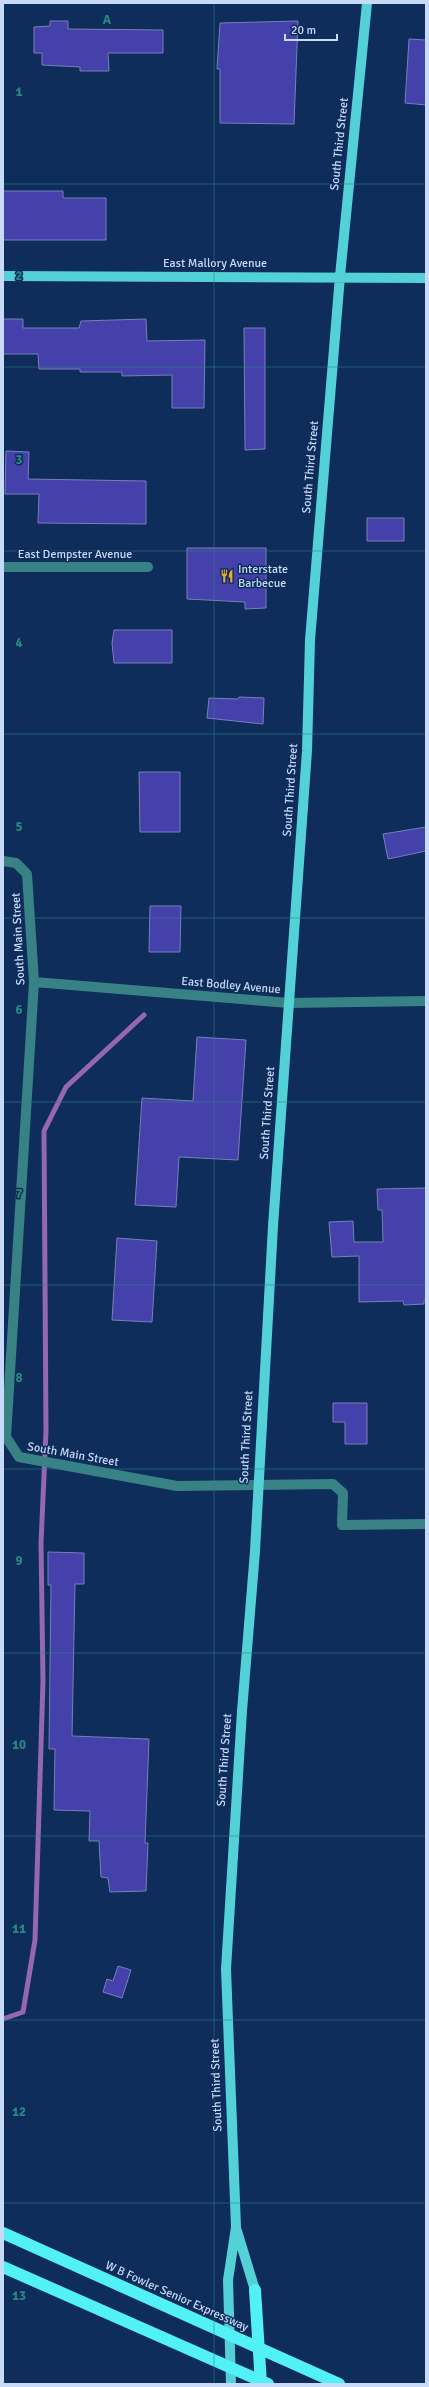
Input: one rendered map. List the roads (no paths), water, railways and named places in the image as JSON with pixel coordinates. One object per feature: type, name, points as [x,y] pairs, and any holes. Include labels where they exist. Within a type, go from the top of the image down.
[{"type":"highway","name":"W B Fowler Senior Expressway","points":[[3,2233],[339,2384]]},
{"type":"highway","points":[[3,2267],[268,2384]]},
{"type":"highway","name":"South Third Street","points":[[255,2290],[261,2384]]},
{"type":"main road","name":"South Third Street","points":[[231,2384],[228,2280],[236,2227],[226,1969],[242,1711],[255,1551],[260,1447],[289,1003],[307,752],[310,640],[340,276],[367,3]]},
{"type":"main road","name":"East Mallory Avenue","points":[[3,276],[340,276],[426,278]]},
{"type":"main road","name":"South Third Street","points":[[236,2227],[255,2290]]},
{"type":"street","name":"East Dempster Avenue","points":[[3,567],[148,567]]},
{"type":"street","name":"South Main Street","points":[[3,861],[16,863],[27,874],[34,982],[6,1437],[19,1457],[177,1486],[333,1484],[343,1493],[342,1525],[426,1524]]},
{"type":"street","name":"East Bodley Avenue","points":[[34,982],[289,1003],[426,1001]]},
{"type":"waterway","points":[[3,2019],[23,2012],[35,1940],[43,1681],[41,1543],[46,1431],[44,1131],[66,1087],[144,1015]]},
{"type":"place","name":"Interstate Barbecue","points":[[227,576]]}]
